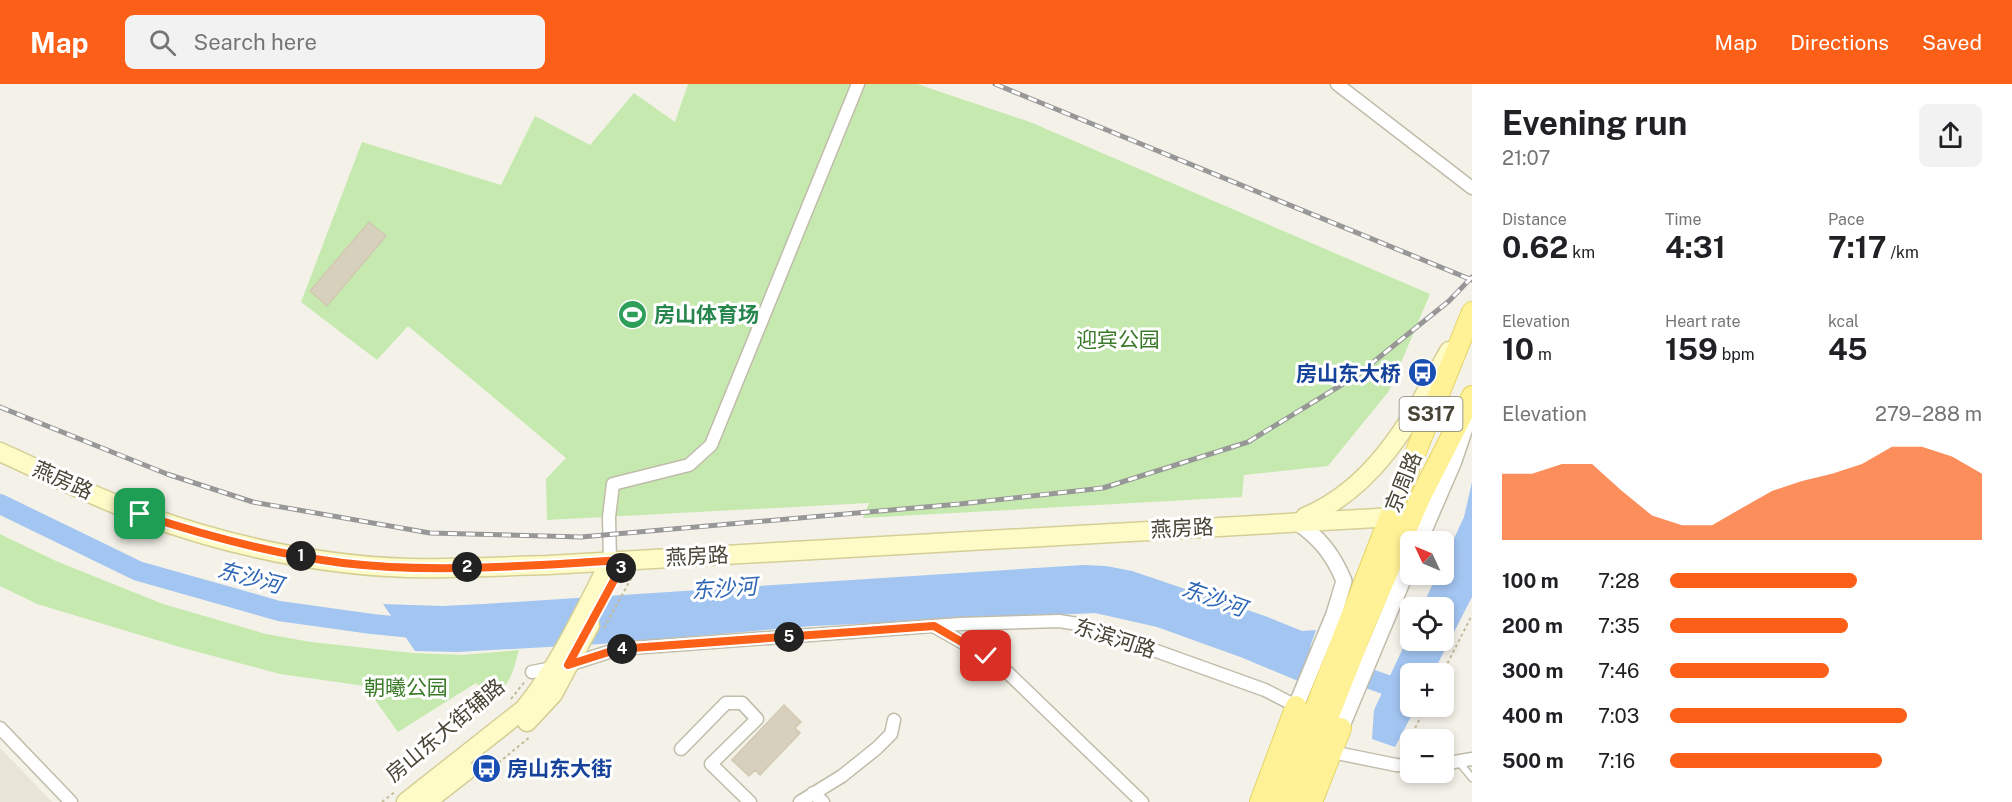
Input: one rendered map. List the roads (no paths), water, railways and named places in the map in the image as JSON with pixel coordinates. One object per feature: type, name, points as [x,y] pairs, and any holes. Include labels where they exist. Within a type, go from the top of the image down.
[{"type":"main road","points":[[1295,521],[1339,499],[1378,463],[1413,414],[1472,311]]},
{"type":"main road","name":"京周路","points":[[1356,620],[1390,516],[1472,311]]},
{"type":"main road","name":"京周路","points":[[1356,620],[1412,516],[1472,396]]},
{"type":"main road","name":"燕房路","points":[[0,452],[140,514],[243,546],[344,563],[408,568],[618,560],[1412,516]]},
{"type":"main road","points":[[403,795],[524,709],[565,659],[615,581],[618,560]]},
{"type":"main road","points":[[1283,800],[1320,719],[1356,620]]},
{"type":"main road","points":[[426,802],[532,718],[553,694],[565,659]]},
{"type":"main road","points":[[1312,802],[1332,752],[1320,719]]},
{"type":"main road","points":[[1260,802],[1320,719]]},
{"type":"street","points":[[618,560],[609,517],[613,484],[689,465],[711,445],[858,84]]},
{"type":"street","points":[[1337,84],[1472,188]]},
{"type":"street","points":[[1424,531],[1454,461],[1472,406]]},
{"type":"street","points":[[1295,521],[1324,544],[1339,568],[1356,620]]},
{"type":"street","points":[[1320,719],[1356,620],[1400,574]]},
{"type":"street","points":[[1344,581],[1356,620]]},
{"type":"street","name":"东滨河路","points":[[532,672],[565,659],[618,649],[934,626],[1059,621],[1084,625],[1265,690],[1320,719]]},
{"type":"street","points":[[934,626],[1004,669],[1142,802]]},
{"type":"street","points":[[681,749],[726,703],[742,703],[757,719],[711,764],[750,802]]},
{"type":"street","points":[[800,802],[842,776],[877,748],[891,734],[894,720]]},
{"type":"street","points":[[0,728],[71,802]]},
{"type":"street","points":[[1332,752],[1400,765]]},
{"type":"street","points":[[1454,763],[1472,759]]},
{"type":"street","points":[[813,793],[823,802]]},
{"type":"lane","points":[[1459,762],[1472,778]]},
{"type":"water","points":[[1472,482],[1472,597],[1454,632],[1454,597],[1427,597],[1432,585],[1454,585],[1454,538],[1464,517]]},
{"type":"water","points":[[1083,565],[1106,566],[1132,571],[1265,616],[1302,631],[1316,630],[1298,681],[1243,658],[1157,627],[1095,613],[813,626],[601,644],[457,652],[415,651],[383,604],[442,606],[483,604]]},
{"type":"water","points":[[1402,651],[1444,651],[1438,663],[1400,663],[1400,717],[1411,717],[1404,729],[1400,729],[1400,737],[1395,747],[1372,739],[1374,710]]},
{"type":"waterway","name":"东沙河","points":[[0,504],[138,571],[279,611],[423,629]]},
{"type":"waterway","name":"东沙河","points":[[1281,647],[1401,690],[1420,651]]},
{"type":"railway","points":[[995,84],[1472,280]]},
{"type":"railway","points":[[0,407],[167,474],[253,502],[430,533],[581,537],[960,504],[1103,488],[1248,442],[1356,376],[1449,301],[1472,277]]},
{"type":"place","name":"房山体育场","points":[[633,314]]},
{"type":"place","name":"房山东大桥","points":[[1422,373]]},
{"type":"place","name":"房山东大街","points":[[486,768]]},
{"type":"park label","name":"迎宾公园","points":[[1118,339]]},
{"type":"park label","name":"朝曦公园","points":[[406,687]]}]
